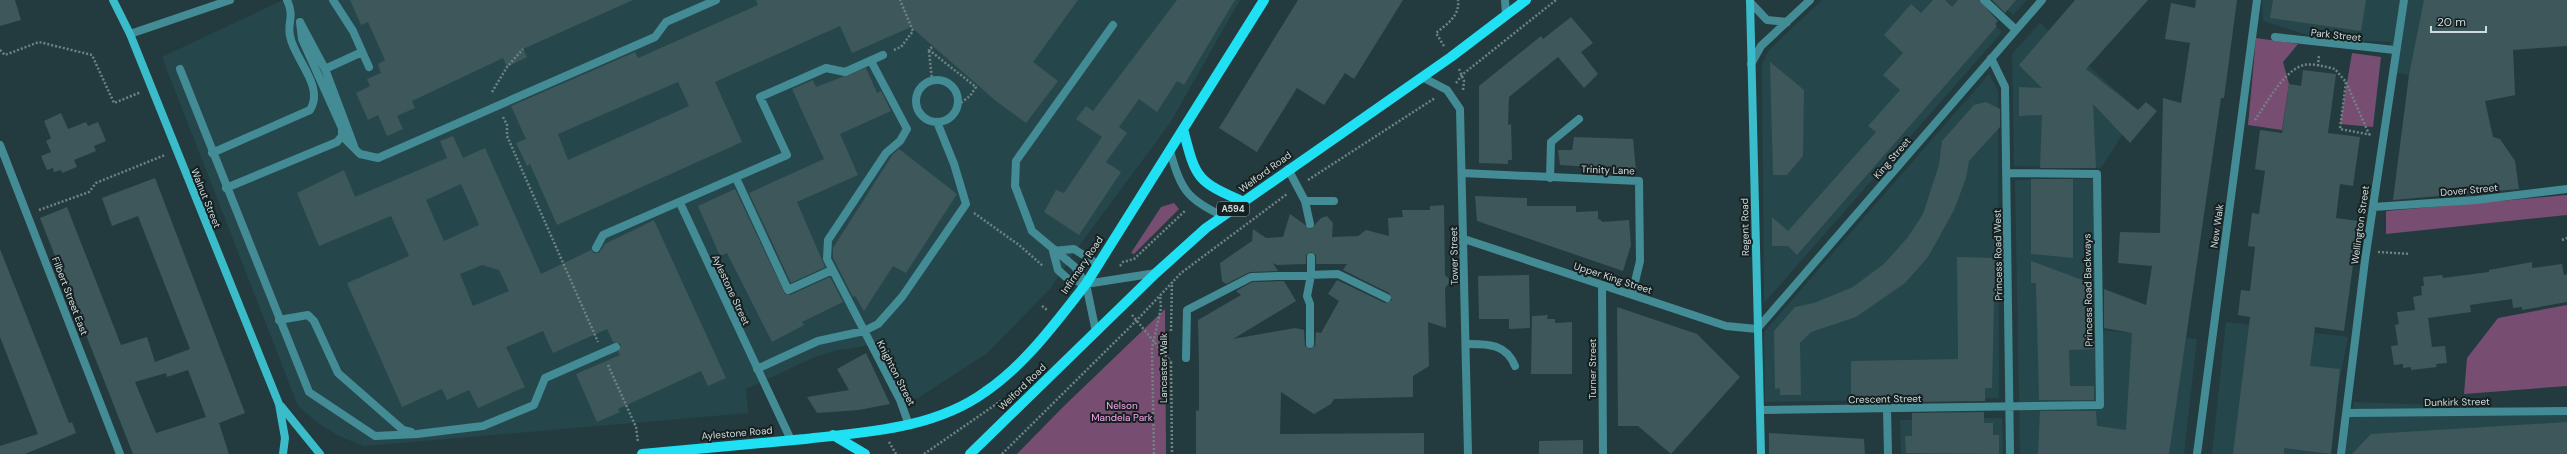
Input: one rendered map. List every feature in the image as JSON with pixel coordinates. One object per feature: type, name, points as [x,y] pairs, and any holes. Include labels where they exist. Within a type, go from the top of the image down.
[{"type":"main road","name":"Infirmary Road","points":[[833,436],[909,425],[940,416],[961,406],[1003,378],[1052,328],[1086,284],[1264,0]]},
{"type":"main road","name":"Welford Road","points":[[970,454],[1156,273],[1191,241],[1288,169],[1422,77],[1526,0]]},
{"type":"main road","name":"A594","points":[[1183,129],[1193,166],[1200,177],[1208,186],[1244,202]]},
{"type":"main road","name":"Aylestone Road","points":[[640,451],[833,436]]},
{"type":"main road","points":[[833,436],[865,454]]},
{"type":"street","name":"Walnut Street","points":[[113,0],[130,34],[279,404],[285,438],[283,454]]},
{"type":"street","points":[[130,34],[230,0]]},
{"type":"street","points":[[287,0],[325,69],[354,147]]},
{"type":"street","points":[[332,0],[353,31],[369,67]]},
{"type":"street","points":[[342,136],[367,157],[378,158],[655,37],[666,22],[716,0]]},
{"type":"street","points":[[1505,0],[1506,16]]},
{"type":"street","points":[[1751,64],[1761,46],[1810,0]]},
{"type":"street","points":[[1984,0],[2015,29]]},
{"type":"street","name":"King Street","points":[[1757,329],[2015,29],[2042,0]]},
{"type":"street","name":"New Walk","points":[[2197,454],[2257,0]]},
{"type":"street","name":"Wellington Street","points":[[2341,454],[2348,413],[2366,250],[2395,50],[2404,0]]},
{"type":"street","points":[[1750,1],[1767,20],[1787,22]]},
{"type":"street","name":"Regent Road","points":[[1750,1],[1761,454]]},
{"type":"street","points":[[212,153],[310,110],[314,104],[313,89],[290,35],[293,12]]},
{"type":"street","points":[[226,188],[336,142],[342,136],[342,128],[302,39],[300,22]]},
{"type":"street","points":[[1096,332],[1086,284],[1075,267],[1032,231],[1015,186],[1016,161],[1113,25]]},
{"type":"street","name":"Park Street","points":[[2275,37],[2395,50]]},
{"type":"street","points":[[325,69],[362,52]]},
{"type":"street","points":[[596,248],[603,235],[680,203],[786,155],[760,97],[826,68],[845,72],[883,55]]},
{"type":"street","name":"Princess Road West","points":[[1991,58],[2005,87],[2010,454]]},
{"type":"street","name":"Knighton Street","points":[[871,61],[907,129],[900,141],[886,152],[828,240],[827,259],[900,400],[909,425]]},
{"type":"street","points":[[180,69],[212,153],[309,392],[375,436],[417,434],[483,426],[534,404],[545,378],[616,347]]},
{"type":"street","name":"Tower Street","points":[[1422,77],[1447,90],[1460,108],[1468,454]]},
{"type":"street","points":[[932,80],[946,82],[952,86],[956,91],[958,105],[951,117],[937,122],[925,118],[917,107],[918,94],[921,88],[932,80]]},
{"type":"street","points":[[1550,178],[1551,142],[1579,119]]},
{"type":"street","points":[[757,369],[818,342],[864,331],[878,324],[889,314],[966,204],[954,164],[937,122]]},
{"type":"street","name":"Filbert Street East","points":[[0,145],[120,454]]},
{"type":"street","points":[[1170,151],[1176,171],[1193,200],[1223,216]]},
{"type":"street","points":[[1288,169],[1305,201],[1310,224]]},
{"type":"street","name":"Trinity Lane","points":[[1462,173],[1639,181],[1640,261],[1632,294]]},
{"type":"street","name":"Princess Road Backways","points":[[2006,173],[2097,174],[2100,405],[2010,407]]},
{"type":"street","points":[[736,178],[788,290],[832,270]]},
{"type":"street","name":"Dover Street","points":[[2373,206],[2476,200],[2567,189]]},
{"type":"street","points":[[1305,201],[1334,201]]},
{"type":"street","name":"Aylestone Street","points":[[680,203],[791,440]]},
{"type":"street","name":"Upper King Street","points":[[1464,239],[1726,326],[1757,329]]},
{"type":"street","points":[[1054,250],[1074,249],[1099,265]]},
{"type":"street","points":[[1054,250],[1058,270],[1068,279],[1086,284],[1156,273]]},
{"type":"street","points":[[1310,344],[1310,304],[1307,296],[1311,275],[1311,257]]},
{"type":"street","points":[[1186,358],[1187,310],[1251,277],[1338,274],[1387,298]]},
{"type":"street","name":"Turner Street","points":[[1602,285],[1603,454]]},
{"type":"street","points":[[280,320],[308,316],[314,321],[338,373],[403,430],[417,434]]},
{"type":"street","points":[[1466,344],[1494,344],[1506,350],[1515,366]]},
{"type":"street","name":"Walnut Street","points":[[279,404],[320,454]]},
{"type":"street","name":"Crescent Street","points":[[1760,410],[2010,407]]},
{"type":"street","points":[[1887,409],[1888,454]]},
{"type":"street","name":"Dunkirk Street","points":[[2348,413],[2567,411]]},
{"type":"path","points":[[883,55],[901,47],[913,31],[900,0]]},
{"type":"path","points":[[1479,61],[1556,0]]},
{"type":"path","points":[[0,50],[5,55],[39,42],[92,55],[114,103],[151,87]]},
{"type":"path","points":[[929,50],[932,47]]},
{"type":"path","points":[[484,96],[492,92],[507,67],[523,49]]},
{"type":"path","points":[[929,50],[932,80]]},
{"type":"path","points":[[929,50],[976,87],[970,96],[958,105]]},
{"type":"path","points":[[2239,140],[2284,79],[2304,66],[2335,69],[2346,82],[2369,134]]},
{"type":"path","points":[[2346,82],[2340,129],[2383,136]]},
{"type":"path","points":[[492,92],[507,125],[507,136],[636,427],[640,451]]},
{"type":"path","points":[[28,214],[88,192],[96,183],[176,150]]},
{"type":"path","points":[[1113,280],[1122,262],[1134,259],[1183,215],[1193,200]]},
{"type":"path","points":[[966,204],[974,214],[1019,245],[1046,270]]},
{"type":"path","points":[[2562,240],[2567,238]]},
{"type":"path","points":[[2366,250],[2410,254]]},
{"type":"path","points":[[1002,454],[1172,282],[1198,260]]},
{"type":"path","name":"Lancaster Walk","points":[[1172,282],[1172,333]]},
{"type":"path","points":[[1154,454],[1153,338],[1161,308],[1160,295]]},
{"type":"path","points":[[1153,338],[1171,362]]},
{"type":"path","name":"Lancaster Walk","points":[[1171,355],[1172,454]]},
{"type":"shaded area","points":[[283,0],[1240,0],[1170,123],[1076,250],[1050,289],[986,354],[918,398],[905,401],[874,342],[861,347],[838,350],[815,357],[746,389],[748,413],[364,446],[339,436],[318,423],[298,406],[162,57]]},
{"type":"shaded area","points":[[1822,0],[1968,0],[2002,32],[1764,303],[1762,64],[1769,50]]},
{"type":"shaded area","points":[[1997,0],[2027,0],[2013,15]]},
{"type":"shaded area","points":[[2262,0],[2567,0],[2513,50],[2515,95],[2485,101],[2409,75],[2393,72],[2391,42],[2320,39],[2263,21]]},
{"type":"shaded area","points":[[2040,23],[2138,110],[2101,168],[2014,166],[2012,54]]},
{"type":"shaded area","points":[[1989,74],[1998,91],[1999,398],[1765,402],[1764,332]]},
{"type":"shaded area","points":[[2097,179],[2099,330],[2197,339],[2184,454],[2020,454],[2015,180]]},
{"type":"shaded area","points":[[2226,322],[2348,337],[2325,454],[2212,454]]},
{"type":"shaded area","points":[[2354,402],[2567,410],[2567,454],[2343,454]]},
{"type":"shaded area","points":[[2002,418],[2003,454],[1901,454],[1900,420]]},
{"type":"green space","points":[[2256,38],[2298,44],[2283,62],[2289,84],[2282,130],[2248,125]]},
{"type":"green space","points":[[2352,53],[2381,57],[2373,127],[2340,124]]},
{"type":"green space","points":[[2567,195],[2567,215],[2386,234],[2386,211]]},
{"type":"green space","points":[[1174,203],[1179,209],[1134,254],[1131,253],[1161,207]]},
{"type":"green space","points":[[2567,305],[2567,386],[2464,394],[2467,358],[2498,318]]},
{"type":"green space","name":"Nelson Mandela Park","points":[[1165,309],[1166,454],[1017,454],[1063,407]]},
{"type":"building","points":[[0,0],[15,0],[21,20],[0,26]]},
{"type":"building","points":[[350,0],[633,0],[523,49],[527,57],[507,67],[503,58],[412,101],[415,108],[397,116],[403,129],[387,136],[378,115],[368,120],[356,93],[370,86],[367,79],[381,73],[378,64],[385,60],[368,22],[361,25]]},
{"type":"building","points":[[756,0],[1078,0],[1033,62],[1058,81],[1026,123],[996,101],[911,27],[852,53],[840,26],[715,82],[742,142],[557,225],[530,164],[527,166],[516,143],[526,139],[511,106],[635,52],[638,58],[758,5]],"holes":[[[678,82],[689,106],[568,160],[558,134]]]},
{"type":"building","points":[[1177,0],[1235,0],[1184,85],[1177,81],[1157,112],[1139,99],[1119,127],[1127,133],[1106,162],[1121,172],[1079,235],[1044,212],[1056,190],[1064,193],[1102,137],[1076,119],[1086,106],[1093,111]]},
{"type":"building","points":[[1298,0],[1403,0],[1354,79],[1345,73],[1324,105],[1297,88],[1257,152],[1219,128]]},
{"type":"building","points":[[1933,0],[1945,0],[1952,7],[1958,0],[1979,0],[1998,21],[1995,24],[1997,26],[1797,255],[1788,246],[1772,246],[1772,217],[1788,231],[1876,132],[1868,126],[1900,90],[1883,75],[1903,53],[1884,35],[1911,4],[1921,13]]},
{"type":"building","points":[[1992,0],[2016,0],[2005,13]]},
{"type":"building","points":[[2075,0],[2148,0],[2086,69],[2138,110],[2146,102],[2157,111],[2130,143],[2093,104],[2096,168],[2040,168],[2042,115],[2019,116],[2019,87],[2042,88],[2019,65]]},
{"type":"building","points":[[2196,0],[2237,0],[2224,98],[2221,98],[2169,454],[2038,454],[2040,411],[2096,411],[2097,426],[2126,430],[2132,333],[2104,328],[2104,289],[2146,305],[2152,266],[2118,263],[2120,232],[2160,233],[2163,98],[2181,103],[2190,43],[2165,39],[2171,3],[2195,8]]},
{"type":"building","points":[[2273,0],[2366,0],[2361,31],[2270,18]]},
{"type":"building","points":[[2424,0],[2567,0],[2567,46],[2513,50],[2515,95],[2485,101],[2493,137],[2500,139],[2515,161],[2519,189],[2393,200],[2409,75]]},
{"type":"building","points":[[1571,17],[1593,43],[1581,52],[1598,74],[1584,88],[1558,57],[1509,97],[1508,125],[1511,124],[1512,160],[1508,160],[1508,164],[1479,163],[1479,86],[1541,36],[1543,39]]},
{"type":"building","points":[[1770,62],[1804,90],[1803,156],[1787,175],[1773,175]]},
{"type":"building","points":[[866,68],[877,93],[881,91],[891,111],[840,134],[858,175],[797,202],[825,267],[791,283],[749,193],[824,159],[792,89],[813,80],[816,87]]},
{"type":"building","points":[[2303,70],[2336,74],[2328,133],[2360,137],[2353,186],[2340,184],[2336,218],[2359,221],[2344,331],[2315,327],[2310,366],[2340,369],[2331,454],[2284,448],[2284,454],[2233,454],[2250,317],[2238,315],[2241,290],[2250,291],[2255,247],[2248,246],[2252,213],[2259,214],[2265,171],[2255,169],[2260,130],[2282,133],[2289,84],[2301,86]]},
{"type":"building","points":[[1986,102],[2000,109],[2000,127],[1969,161],[1966,178],[1954,210],[1928,257],[1905,283],[1856,317],[1811,332],[1800,343],[1801,395],[1780,395],[1780,388],[1775,389],[1774,331],[1795,307],[1814,303],[1853,287],[1885,263],[1908,237],[1923,214],[1939,165],[1942,141],[1974,105]]},
{"type":"building","points":[[61,113],[68,129],[86,122],[88,126],[98,122],[106,141],[94,146],[96,151],[74,160],[77,167],[62,173],[61,170],[54,172],[53,168],[47,170],[41,156],[51,152],[46,141],[51,138],[44,121]]},
{"type":"building","points":[[453,136],[463,158],[485,148],[541,274],[591,250],[594,253],[599,253],[605,244],[654,220],[726,378],[708,386],[701,371],[618,409],[620,412],[597,422],[576,374],[620,355],[618,352],[621,344],[613,342],[607,329],[553,353],[543,331],[506,347],[525,387],[478,408],[469,390],[447,400],[442,389],[402,407],[347,283],[409,256],[391,216],[319,246],[297,193],[344,170],[355,197],[447,158],[440,141]],"holes":[[[461,184],[479,225],[444,241],[426,200]],[[482,265],[499,270],[509,291],[473,306],[460,274]]]},
{"type":"building","points":[[1574,137],[1633,139],[1636,170],[1560,165],[1558,150],[1572,150]]},
{"type":"building","points":[[899,149],[957,194],[906,273],[893,266],[864,311],[855,296],[853,297],[833,258],[833,248],[893,154]]},
{"type":"building","points":[[155,178],[245,413],[219,423],[229,454],[133,454],[40,218],[67,207],[121,345],[147,337],[155,362],[190,349],[138,216],[112,226],[102,198]],"holes":[[[188,370],[206,417],[156,433],[135,382],[166,373],[167,377]]]},
{"type":"building","points":[[2031,179],[2073,179],[2073,258],[2031,254]]},
{"type":"building","points":[[735,189],[785,294],[790,295],[830,277],[843,302],[802,322],[804,325],[772,342],[727,253],[720,256],[698,206]]},
{"type":"building","points":[[1475,196],[1527,198],[1527,206],[1576,206],[1576,212],[1598,211],[1598,219],[1602,222],[1629,220],[1631,245],[1623,271],[1477,221]]},
{"type":"building","points":[[1444,205],[1445,275],[1451,281],[1445,288],[1446,328],[1428,322],[1429,366],[1413,376],[1413,397],[1334,399],[1331,404],[1314,414],[1281,392],[1280,434],[1424,433],[1424,454],[1196,454],[1196,410],[1199,411],[1198,320],[1241,295],[1236,291],[1252,282],[1284,281],[1296,301],[1233,339],[1295,328],[1304,330],[1305,346],[1310,349],[1315,346],[1316,332],[1321,333],[1339,301],[1328,294],[1337,280],[1385,303],[1392,300],[1389,293],[1343,270],[1347,264],[1316,264],[1316,255],[1311,252],[1306,255],[1306,264],[1277,265],[1273,263],[1278,271],[1250,272],[1226,284],[1222,281],[1220,263],[1252,241],[1253,229],[1266,238],[1283,237],[1290,214],[1311,229],[1321,218],[1327,216],[1333,223],[1332,237],[1358,236],[1366,230],[1389,236],[1388,218],[1403,217],[1402,210],[1430,210],[1430,206]]},
{"type":"building","points":[[0,249],[69,423],[72,422],[76,433],[25,454],[0,454],[0,446],[38,434],[0,337]]},
{"type":"building","points":[[1957,257],[1995,258],[1992,388],[1985,388],[1985,401],[1912,402],[1912,397],[1851,398],[1851,361],[1958,359]]},
{"type":"building","points":[[2031,261],[2093,284],[2094,349],[2069,350],[2070,386],[2094,386],[2094,400],[2039,400],[2036,283],[2031,283]]},
{"type":"building","points":[[2532,262],[2532,268],[2562,264],[2564,275],[2567,274],[2567,302],[2522,310],[2522,307],[2513,308],[2512,299],[2470,305],[2471,312],[2428,318],[2432,347],[2445,346],[2447,363],[2436,364],[2437,367],[2411,370],[2411,367],[2403,368],[2403,364],[2394,365],[2391,346],[2398,345],[2395,325],[2399,324],[2397,312],[2415,310],[2413,297],[2422,295],[2421,286],[2424,286],[2423,277],[2442,275],[2443,278],[2489,272],[2489,270]]},
{"type":"building","points":[[1529,275],[1530,328],[1509,329],[1509,319],[1479,319],[1478,276]]},
{"type":"building","points":[[1617,307],[1697,334],[1740,377],[1671,454],[1638,426],[1618,426]]},
{"type":"building","points":[[1548,315],[1547,319],[1555,319],[1555,323],[1572,322],[1572,374],[1531,374],[1532,316]]},
{"type":"building","points":[[866,353],[890,404],[859,410],[817,413],[807,397],[849,390],[837,369]]},
{"type":"building","points":[[1984,412],[1984,423],[1993,423],[1993,435],[1999,435],[1999,454],[1906,453],[1905,436],[1912,436],[1912,413]]},
{"type":"building","points":[[2567,422],[2567,454],[2352,454],[2371,434]]},
{"type":"building","points":[[1769,433],[1864,439],[1865,454],[1769,454]]},
{"type":"building","points":[[1583,440],[1583,454],[1539,454],[1539,441]]}]
